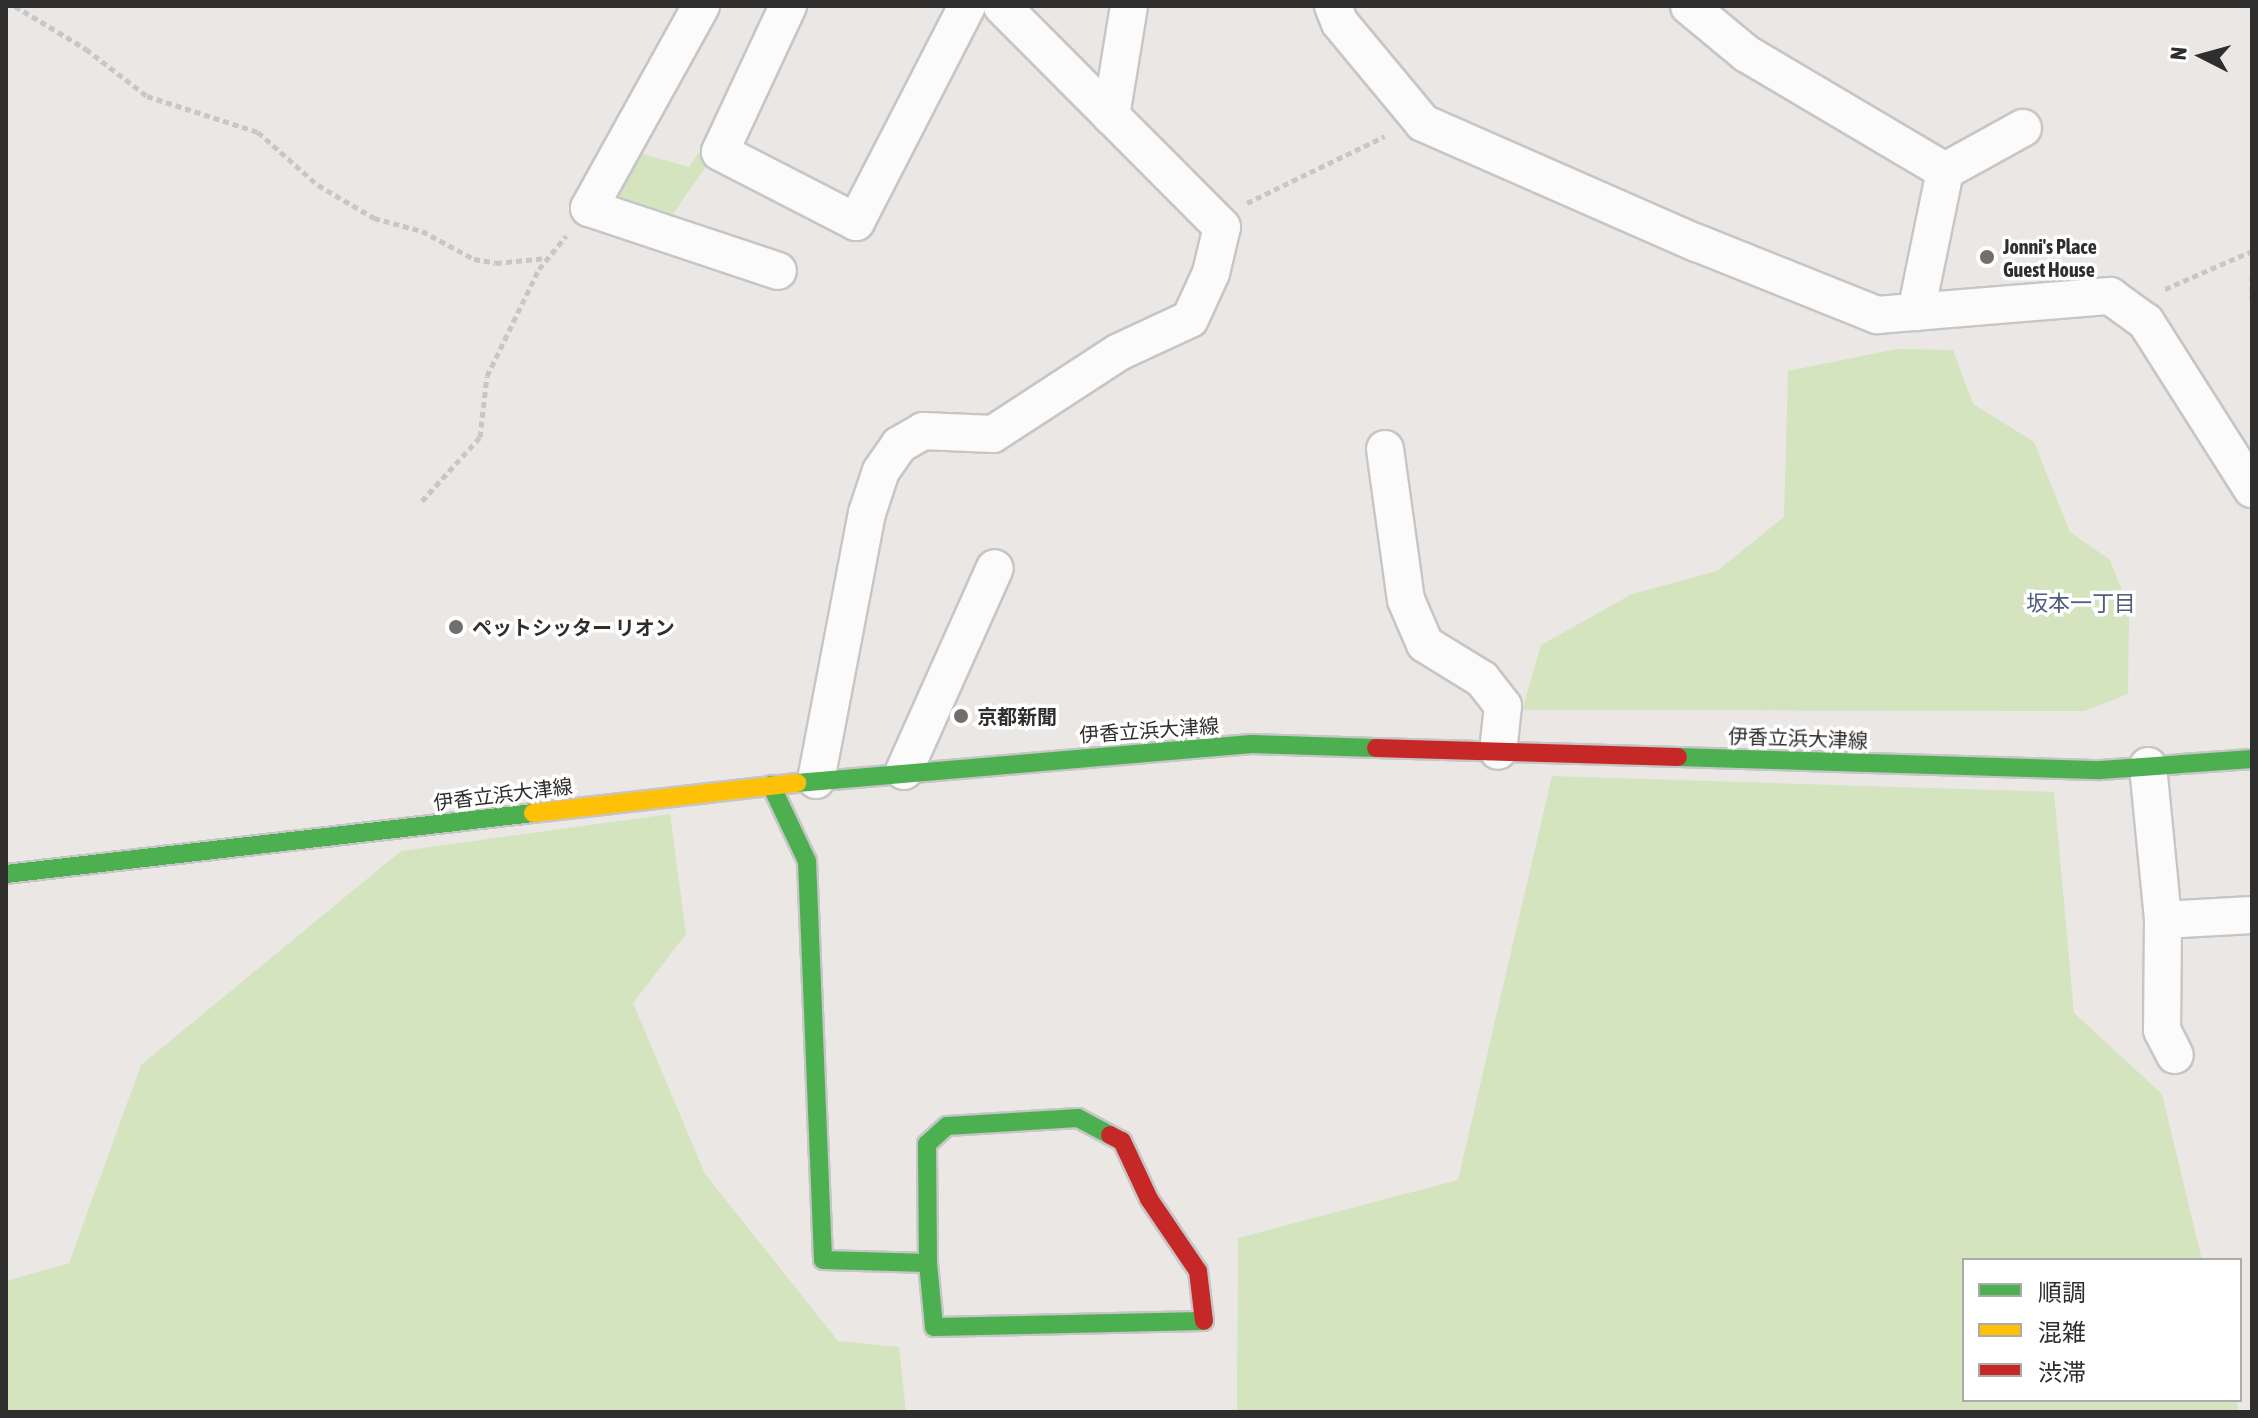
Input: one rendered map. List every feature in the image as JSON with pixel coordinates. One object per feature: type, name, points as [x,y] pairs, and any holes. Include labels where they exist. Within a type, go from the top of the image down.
[{"type":"main road","name":"伊香立浜大津線","points":[[6,874],[816,780],[1251,744],[2101,770],[2252,759]]},
{"type":"main road","points":[[771,785],[807,861],[823,1260],[928,1263]]},
{"type":"main road","points":[[1078,1118],[1122,1141],[1149,1199],[1198,1271],[1206,1321],[934,1327],[928,1263],[927,1144],[947,1126],[1078,1118]]},
{"type":"street","points":[[701,6],[589,208],[778,271]]},
{"type":"street","points":[[788,6],[720,152],[856,222],[967,6]]},
{"type":"street","points":[[816,780],[867,513],[881,471],[899,445],[923,431],[993,434],[1119,352],[1190,319],[1211,273],[1222,227],[1002,6]]},
{"type":"street","points":[[1111,116],[1129,6]]},
{"type":"street","points":[[1333,6],[1340,23],[1423,123],[1877,315],[2110,296],[2146,322],[2252,489]]},
{"type":"street","points":[[1689,6],[1747,54],[1945,171]]},
{"type":"street","points":[[1916,312],[1945,171],[2023,128]]},
{"type":"street","points":[[1385,449],[1406,600],[1425,644],[1482,679],[1503,706],[1498,751]]},
{"type":"street","points":[[904,771],[995,568]]},
{"type":"street","points":[[2148,766],[2163,920],[2162,1030],[2175,1055]]},
{"type":"street","points":[[2163,920],[2252,915]]},
{"type":"path","points":[[15,6],[73,40],[147,96],[258,132],[318,185],[374,218],[422,231],[474,259],[496,263],[548,258]]},
{"type":"path","points":[[1203,207],[1255,202],[1371,140],[1423,123]]},
{"type":"path","points":[[422,501],[480,437],[487,376],[548,258],[589,208]]},
{"type":"path","points":[[2125,307],[2252,251]]},
{"type":"path","points":[[2252,275],[2252,301]]},
{"type":"green space","points":[[702,148],[712,158],[668,221],[606,200],[632,151],[689,167]]},
{"type":"green space","points":[[1897,349],[1953,350],[1973,404],[2034,442],[2070,532],[2110,560],[2129,608],[2128,694],[2084,711],[1522,710],[1541,645],[1632,594],[1717,571],[1784,517],[1788,371]]},
{"type":"green space","points":[[1552,776],[2054,792],[2074,1013],[2162,1094],[2202,1258],[1962,1258],[1962,1402],[2236,1402],[2239,1412],[1237,1412],[1238,1238],[1458,1180]]},
{"type":"green space","points":[[670,814],[686,934],[633,1003],[705,1174],[838,1341],[899,1347],[906,1412],[6,1412],[6,1281],[69,1263],[141,1065],[401,851]]},
{"type":"traffic: fast","points":[[797,783],[1251,744],[1376,748]]},
{"type":"traffic: fast","points":[[1678,757],[2101,770],[2252,759]]},
{"type":"traffic: fast","points":[[771,785],[807,861],[823,1260],[928,1263],[927,1144],[947,1126],[1078,1118],[1110,1135]]},
{"type":"traffic: fast","points":[[6,874],[533,813]]},
{"type":"traffic: fast","points":[[928,1263],[934,1327],[1204,1321]]},
{"type":"traffic: slow","points":[[533,813],[797,783]]},
{"type":"traffic: jam","points":[[1376,748],[1678,757]]},
{"type":"traffic: jam","points":[[1110,1135],[1122,1141],[1149,1199],[1198,1271],[1204,1321]]},
{"type":"place","name":"Jonni's Place Guest House","points":[[1987,257]]},
{"type":"place","name":"ペットシッター リオン","points":[[456,627]]},
{"type":"place","name":"京都新聞","points":[[961,716]]},
{"type":"district","name":"坂本一丁目","points":[[2081,604]]}]
